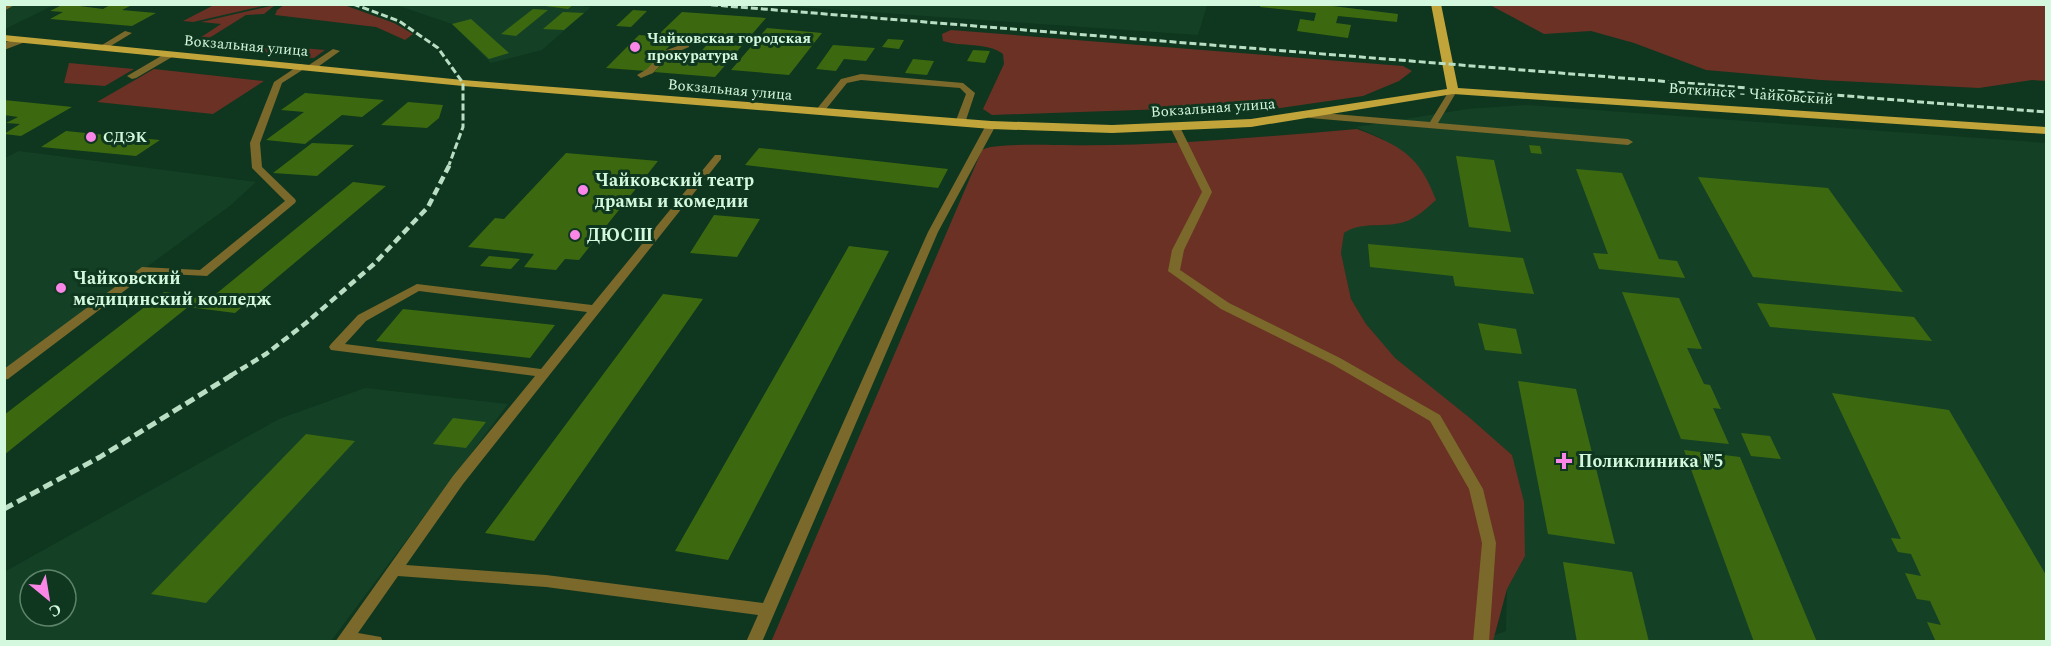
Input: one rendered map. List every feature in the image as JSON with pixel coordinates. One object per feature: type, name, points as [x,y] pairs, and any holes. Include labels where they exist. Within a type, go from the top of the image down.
[{"type":"main road","points":[[1436,4],[1453,91]]},
{"type":"main road","name":"Вокзальная улица","points":[[4,38],[463,82],[991,125],[1112,129],[1251,123],[1453,91]]},
{"type":"main road","name":"Воткинск - Чайковский","points":[[1453,91],[1620,100],[2046,131]]},
{"type":"street","points":[[4,47],[21,40]]},
{"type":"street","points":[[132,76],[168,55]]},
{"type":"lane","points":[[4,9],[12,4]]},
{"type":"lane","points":[[101,48],[128,33]]},
{"type":"lane","points":[[641,75],[650,71],[667,53],[686,45]]},
{"type":"lane","points":[[4,376],[146,269],[203,274],[291,201],[257,168],[255,143],[278,82],[336,51]]},
{"type":"lane","points":[[819,112],[844,81],[861,77],[963,86],[971,93],[960,123]]},
{"type":"lane","points":[[1432,126],[1453,91]]},
{"type":"lane","points":[[1310,115],[1628,142]]},
{"type":"lane","points":[[754,642],[933,232],[991,125]]},
{"type":"lane","points":[[1175,127],[1207,192],[1178,250],[1174,272],[1225,306],[1336,361],[1435,418],[1476,489],[1489,543],[1482,642]]},
{"type":"lane","points":[[344,640],[458,480],[718,157]]},
{"type":"lane","points":[[543,373],[334,347],[362,318],[417,287],[596,309]]},
{"type":"lane","points":[[394,570],[546,581],[768,610]]},
{"type":"lane","points":[[344,640],[375,642]]},
{"type":"shaded area","points":[[563,4],[591,7],[542,50],[491,63],[452,24],[396,5]]},
{"type":"shaded area","points":[[5,5],[54,5],[5,29]]},
{"type":"shaded area","points":[[214,5],[267,5],[193,22],[183,21]]},
{"type":"shaded area","points":[[275,5],[264,14],[246,15],[206,40],[325,50],[314,58],[186,47],[221,24],[201,22]]},
{"type":"shaded area","points":[[284,5],[344,5],[394,23],[413,34],[405,40],[376,27],[275,15],[277,10]]},
{"type":"shaded area","points":[[770,5],[1207,5],[1198,35]]},
{"type":"shaded area","points":[[1490,5],[2046,5],[2046,81],[2032,80],[1979,88],[1821,80],[1706,70],[1634,43],[1591,31],[1544,34]]},
{"type":"shaded area","points":[[951,30],[1403,66],[1412,71],[1399,81],[1363,96],[1267,110],[1223,107],[992,115],[983,109],[1004,64],[1003,54],[982,46],[943,41],[942,34]]},
{"type":"shaded area","points":[[69,63],[134,69],[105,86],[64,83]]},
{"type":"shaded area","points":[[154,69],[264,81],[213,114],[97,102]]},
{"type":"shaded area","points":[[1527,105],[2046,143],[2046,641],[1479,641],[1506,631],[1507,589],[1525,556],[1512,455],[1470,418],[1395,359],[1366,324],[1351,299],[1341,253],[1344,233],[1354,226],[1386,225],[1383,139],[1356,127],[1467,109]]},
{"type":"shaded area","points":[[1357,129],[1386,141],[1407,154],[1423,172],[1436,200],[1405,222],[1360,227],[1344,233],[1341,253],[1351,299],[1366,324],[1395,358],[1512,455],[1524,502],[1525,556],[1507,589],[1493,641],[771,642],[982,150],[1007,145],[1173,143]]},
{"type":"shaded area","name":"Чайковский медицинский колледж","points":[[19,151],[256,182],[231,205],[5,371],[5,158]]},
{"type":"shaded area","points":[[365,388],[508,404],[331,641],[5,641],[4,572],[279,419]]},
{"type":"building","points":[[64,4],[103,9],[112,4],[134,4],[122,10],[156,13],[132,26],[50,19],[63,12],[50,11]]},
{"type":"building","points":[[1261,4],[1316,4],[1398,14],[1397,22],[1338,16],[1336,23],[1351,25],[1348,38],[1297,31],[1300,19],[1314,21],[1316,13],[1260,7]]},
{"type":"building","points":[[538,5],[573,5],[568,9]]},
{"type":"building","points":[[533,9],[548,10],[516,36],[501,34]]},
{"type":"building","points":[[633,10],[647,11],[631,27],[616,26]]},
{"type":"building","points":[[563,12],[584,13],[564,30],[543,29]]},
{"type":"building","points":[[682,12],[766,18],[715,77],[654,72],[671,55],[697,56],[712,39],[658,35]]},
{"type":"building","points":[[471,19],[509,53],[489,59],[452,24]]},
{"type":"building","points":[[767,28],[822,33],[789,75],[731,70]]},
{"type":"building","points":[[639,35],[677,38],[646,71],[606,68]]},
{"type":"building","points":[[888,39],[904,40],[899,49],[882,47]]},
{"type":"building","points":[[833,45],[875,48],[866,61],[844,59],[836,71],[816,69]]},
{"type":"building","points":[[973,50],[990,51],[985,63],[967,61]]},
{"type":"building","points":[[913,59],[934,61],[927,75],[905,73]]},
{"type":"building","points":[[305,93],[384,100],[362,117],[342,115],[305,144],[266,140],[304,112],[281,110]]},
{"type":"building","points":[[4,100],[72,107],[21,136],[4,134],[20,124],[6,123],[18,117],[4,115]]},
{"type":"building","points":[[408,102],[443,105],[439,118],[427,128],[381,125]]},
{"type":"building","points":[[66,131],[160,140],[136,156],[41,147]]},
{"type":"building","points":[[312,143],[354,145],[317,176],[273,173]]},
{"type":"building","points":[[1529,145],[1540,146],[1542,154],[1531,153]]},
{"type":"building","points":[[759,148],[948,169],[938,188],[745,165]]},
{"type":"building","name":"Чайковский театр драмы и комедии","points":[[566,153],[658,161],[579,260],[565,259],[556,270],[524,267],[534,254],[468,247],[495,218],[504,219]]},
{"type":"building","points":[[1456,156],[1494,160],[1511,232],[1469,227]]},
{"type":"building","points":[[1576,169],[1622,173],[1659,259],[1677,261],[1685,278],[1599,269],[1593,253],[1608,254]]},
{"type":"building","points":[[1698,177],[1828,188],[1903,292],[1753,277]]},
{"type":"building","points":[[353,182],[386,186],[235,313],[188,307],[4,455],[4,415],[164,292],[211,298]]},
{"type":"building","points":[[714,215],[760,219],[737,257],[690,253]]},
{"type":"building","points":[[1368,244],[1523,258],[1534,294],[1455,286],[1453,276],[1370,267]]},
{"type":"building","points":[[849,246],[889,251],[728,560],[675,551]]},
{"type":"building","points":[[489,256],[520,259],[511,269],[480,266]]},
{"type":"building","points":[[1622,292],[1679,298],[1702,349],[1687,348],[1704,384],[1710,385],[1721,409],[1713,408],[1729,444],[1681,439]]},
{"type":"building","points":[[663,294],[703,299],[534,541],[485,533]]},
{"type":"building","points":[[1757,303],[1914,317],[1932,341],[1770,327]]},
{"type":"building","points":[[403,309],[555,325],[530,358],[376,341]]},
{"type":"building","points":[[1478,323],[1516,329],[1522,354],[1485,350]]},
{"type":"building","name":"Поликлиника №5","points":[[1518,381],[1576,389],[1615,544],[1548,534]]},
{"type":"building","points":[[1832,393],[1949,410],[2046,575],[2046,642],[1936,642],[1927,622],[1941,625],[1930,601],[1917,599],[1905,573],[1921,576],[1911,554],[1898,552],[1891,538],[1901,539]]},
{"type":"building","points":[[453,418],[486,422],[466,448],[433,444]]},
{"type":"building","points":[[1741,433],[1770,436],[1781,459],[1751,456]]},
{"type":"building","points":[[306,434],[355,441],[206,603],[151,594]]},
{"type":"building","points":[[1684,450],[1740,457],[1817,642],[1754,642]]},
{"type":"building","points":[[1563,562],[1632,572],[1649,642],[1577,642]]},
{"type":"railway","points":[[353,4],[399,21],[438,48],[463,83],[463,127],[449,165]]},
{"type":"railway","points":[[701,4],[2046,112]]},
{"type":"railway","points":[[230,376],[266,354],[306,323],[374,264],[428,207],[450,164]]},
{"type":"railway","points":[[4,509],[100,457],[232,375]]},
{"type":"place","name":"Чайковская городская прокуратура","points":[[635,47]]},
{"type":"place","name":"СДЭК","points":[[91,137]]},
{"type":"place","name":"Чайковский театр драмы и комедии","points":[[583,190]]},
{"type":"place","name":"ДЮСШ","points":[[575,235]]},
{"type":"place","name":"Чайковский медицинский колледж","points":[[61,288]]},
{"type":"place","name":"Поликлиника №5","points":[[1564,461]]}]
